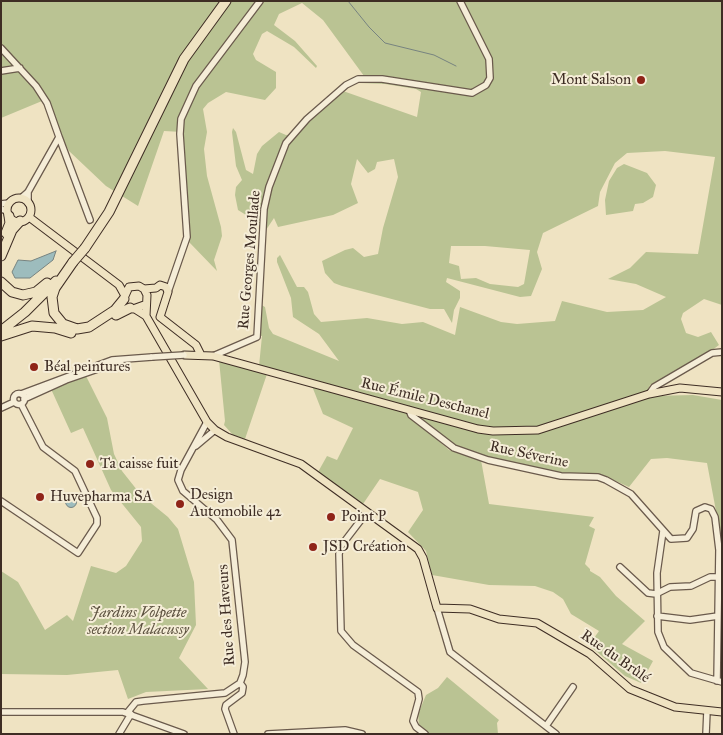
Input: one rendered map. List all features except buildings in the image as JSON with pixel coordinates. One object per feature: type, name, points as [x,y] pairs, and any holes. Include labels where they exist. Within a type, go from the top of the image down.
[{"type":"highway","points":[[83,248],[118,186],[173,70],[221,1]]},
{"type":"highway","points":[[1,331],[36,301],[83,248],[109,212],[184,59],[226,1]]},
{"type":"highway","points":[[1,245],[10,223],[6,212]]},
{"type":"highway","points":[[1,256],[12,230],[25,219]]},
{"type":"highway","points":[[1,327],[26,307],[72,261]]},
{"type":"highway","points":[[72,261],[52,298],[54,313],[63,324],[76,329],[89,327],[115,310],[124,296]]},
{"type":"highway","points":[[1,282],[12,292],[29,294],[41,288],[65,268]]},
{"type":"highway","points":[[1,336],[38,326],[85,334],[132,308]]},
{"type":"main road","points":[[25,219],[31,210],[28,203],[21,198],[9,203],[6,212],[25,219],[119,285],[139,286],[145,292],[144,305],[146,316],[207,422],[215,430],[227,438],[301,464],[418,549],[423,558],[436,608]]},
{"type":"main road","points":[[119,285],[132,308],[146,316]]},
{"type":"main road","points":[[145,292],[158,286],[165,286],[168,292],[160,317],[196,345],[201,356]]},
{"type":"main road","points":[[124,296],[129,287]]},
{"type":"main road","points":[[154,288],[163,291],[164,304]]},
{"type":"main road","points":[[132,308],[144,305]]},
{"type":"main road","points":[[187,355],[190,342]]},
{"type":"main road","name":"Rue Émile Deschanel","points":[[187,355],[213,356],[478,429],[523,431],[553,425],[649,394],[680,388],[722,392]]},
{"type":"main road","name":"Rue Émile Deschanel","points":[[657,392],[722,396]]},
{"type":"main road","name":"Rue du Brûlé","points":[[436,608],[470,609],[499,619],[537,623],[590,654],[630,689],[662,703],[722,712]]},
{"type":"street","points":[[168,292],[186,237],[180,134],[181,119],[196,86],[260,1]]},
{"type":"street","name":"Rue Georges Moullade","points":[[213,356],[257,337],[264,209],[269,188],[286,144],[307,119],[346,85],[358,79],[382,79],[472,93],[486,85],[490,78],[489,59],[460,1]]},
{"type":"street","points":[[1,48],[36,86],[47,103],[90,220]]},
{"type":"street","points":[[1,71],[20,68]]},
{"type":"street","points":[[21,198],[28,192],[60,137]]},
{"type":"street","points":[[28,192],[28,203]]},
{"type":"street","points":[[1,204],[9,203]]},
{"type":"street","points":[[649,394],[654,387],[712,353],[722,352]]},
{"type":"street","points":[[1,408],[112,360],[187,355]]},
{"type":"street","points":[[1,501],[78,553],[97,524],[97,518],[75,471],[43,446],[22,399],[15,395],[14,402]]},
{"type":"street","name":"Rue Séverine","points":[[409,410],[411,415],[454,448],[475,456],[561,476],[598,477],[606,480],[631,494],[663,530],[676,540],[688,538],[693,529],[696,511],[705,507],[711,509],[715,517],[720,550],[719,682]]},
{"type":"street","name":"Rue des Haveurs","points":[[128,713],[136,702],[225,693],[240,682],[245,667],[232,540],[217,520],[183,491],[178,480],[178,475],[207,422]]},
{"type":"street","name":"Rue des Haveurs","points":[[193,449],[215,430]]},
{"type":"street","points":[[367,512],[341,546],[339,554],[341,631],[353,645],[418,692],[419,699],[413,722],[425,734]]},
{"type":"street","points":[[663,530],[656,594],[658,632],[664,647],[691,673],[719,682]]},
{"type":"street","points":[[620,567],[648,593],[656,594],[670,587],[692,586],[710,576],[719,577]]},
{"type":"street","points":[[436,608],[450,652],[556,734]]},
{"type":"street","points":[[657,616],[690,620],[718,616]]},
{"type":"street","points":[[234,734],[225,709],[226,705],[242,693],[243,687],[240,682]]},
{"type":"street","points":[[546,726],[573,687]]},
{"type":"street","points":[[706,734],[707,711]]},
{"type":"street","points":[[1,712],[128,713],[184,734]]},
{"type":"street","points":[[121,731],[128,713]]},
{"type":"street","points":[[268,734],[345,730],[362,734]]},
{"type":"green space","points":[[1,1],[722,1],[722,305],[704,299],[683,313],[681,319],[686,333],[698,337],[711,332],[719,345],[696,362],[650,385],[648,391],[538,427],[488,429],[259,366],[262,336],[256,335],[256,302],[265,307],[269,328],[273,334],[339,361],[319,334],[293,317],[291,298],[277,262],[277,258],[280,255],[297,287],[304,287],[308,292],[314,314],[321,322],[367,318],[402,324],[423,322],[455,335],[460,307],[501,322],[517,324],[555,321],[562,301],[607,312],[643,310],[666,297],[636,284],[608,279],[630,268],[646,252],[698,254],[715,157],[665,151],[627,153],[615,163],[600,192],[598,206],[543,233],[537,252],[542,269],[531,296],[520,297],[447,278],[446,282],[460,291],[460,298],[454,310],[452,323],[444,309],[430,309],[342,286],[334,283],[325,273],[322,261],[353,248],[364,257],[378,254],[383,228],[398,177],[394,159],[377,162],[375,169],[368,173],[357,159],[351,184],[358,203],[333,215],[278,227],[274,218],[266,230],[260,227],[257,213],[246,215],[238,210],[235,195],[236,187],[242,180],[236,166],[233,128],[236,132],[246,170],[253,174],[257,154],[262,146],[279,132],[286,135],[296,134],[309,120],[343,91],[417,117],[421,92],[416,89],[385,84],[360,83],[364,76],[323,20],[302,3],[279,14],[274,25],[295,41],[317,66],[316,68],[294,47],[267,31],[262,34],[253,54],[256,60],[276,72],[276,88],[265,100],[226,92],[208,103],[203,109],[207,132],[204,149],[207,176],[222,236],[214,260],[217,271],[189,242],[182,132],[164,131],[138,206],[106,186],[69,151],[42,101],[1,118]],"holes":[[[451,246],[485,246],[530,250],[524,284],[518,287],[490,284],[476,278],[461,279],[459,266],[449,263]]]},
{"type":"green space","points":[[624,164],[647,173],[656,185],[653,197],[643,203],[635,204],[633,211],[606,215],[605,200],[609,181],[617,168]]},
{"type":"green space","points":[[219,360],[267,374],[245,439],[233,435],[224,425]]},
{"type":"green space","name":"Jardins Volpette section Malacussy","points":[[86,376],[107,418],[114,454],[122,471],[141,495],[168,517],[178,529],[194,582],[196,625],[179,658],[208,689],[146,692],[128,699],[118,670],[67,675],[1,674],[1,571],[18,582],[45,630],[67,615],[73,621],[91,566],[116,573],[126,566],[142,541],[141,527],[111,490],[83,428],[71,433],[51,389]]},
{"type":"green space","points":[[312,386],[406,412],[449,450],[481,460],[489,504],[594,517],[589,526],[595,529],[585,564],[590,571],[600,577],[616,596],[645,621],[622,644],[653,661],[641,683],[625,676],[589,645],[599,631],[571,614],[563,599],[553,592],[535,586],[489,585],[432,575],[426,551],[408,532],[423,510],[418,492],[380,479],[363,504],[318,472],[327,456],[337,460],[353,428],[323,414]]},
{"type":"green space","points":[[693,395],[722,400],[722,543],[707,463],[667,458],[651,459],[629,487],[600,474],[558,474],[498,461],[451,444],[417,416],[495,434],[538,433],[650,396]]},
{"type":"green space","points":[[447,677],[499,720],[497,723],[498,734],[430,734],[419,726],[418,714],[426,695],[438,688]]},
{"type":"water","points":[[56,251],[53,260],[30,278],[15,278],[12,272],[18,260],[31,261]]},
{"type":"water","points":[[71,496],[77,502],[71,508],[65,502]]},
{"type":"waterway","points":[[348,1],[385,43],[434,55],[456,66]]},
{"type":"place","name":"Mont Salson","points":[[641,80]]},
{"type":"place","name":"Béal peintures","points":[[34,367]]},
{"type":"place","name":"Ta caisse fuit","points":[[90,464]]},
{"type":"place","name":"Huvepharma SA","points":[[40,497]]},
{"type":"place","name":"Design Automobile 42","points":[[180,504]]},
{"type":"place","name":"Point P","points":[[331,517]]},
{"type":"place","name":"JSD Création","points":[[313,547]]}]
